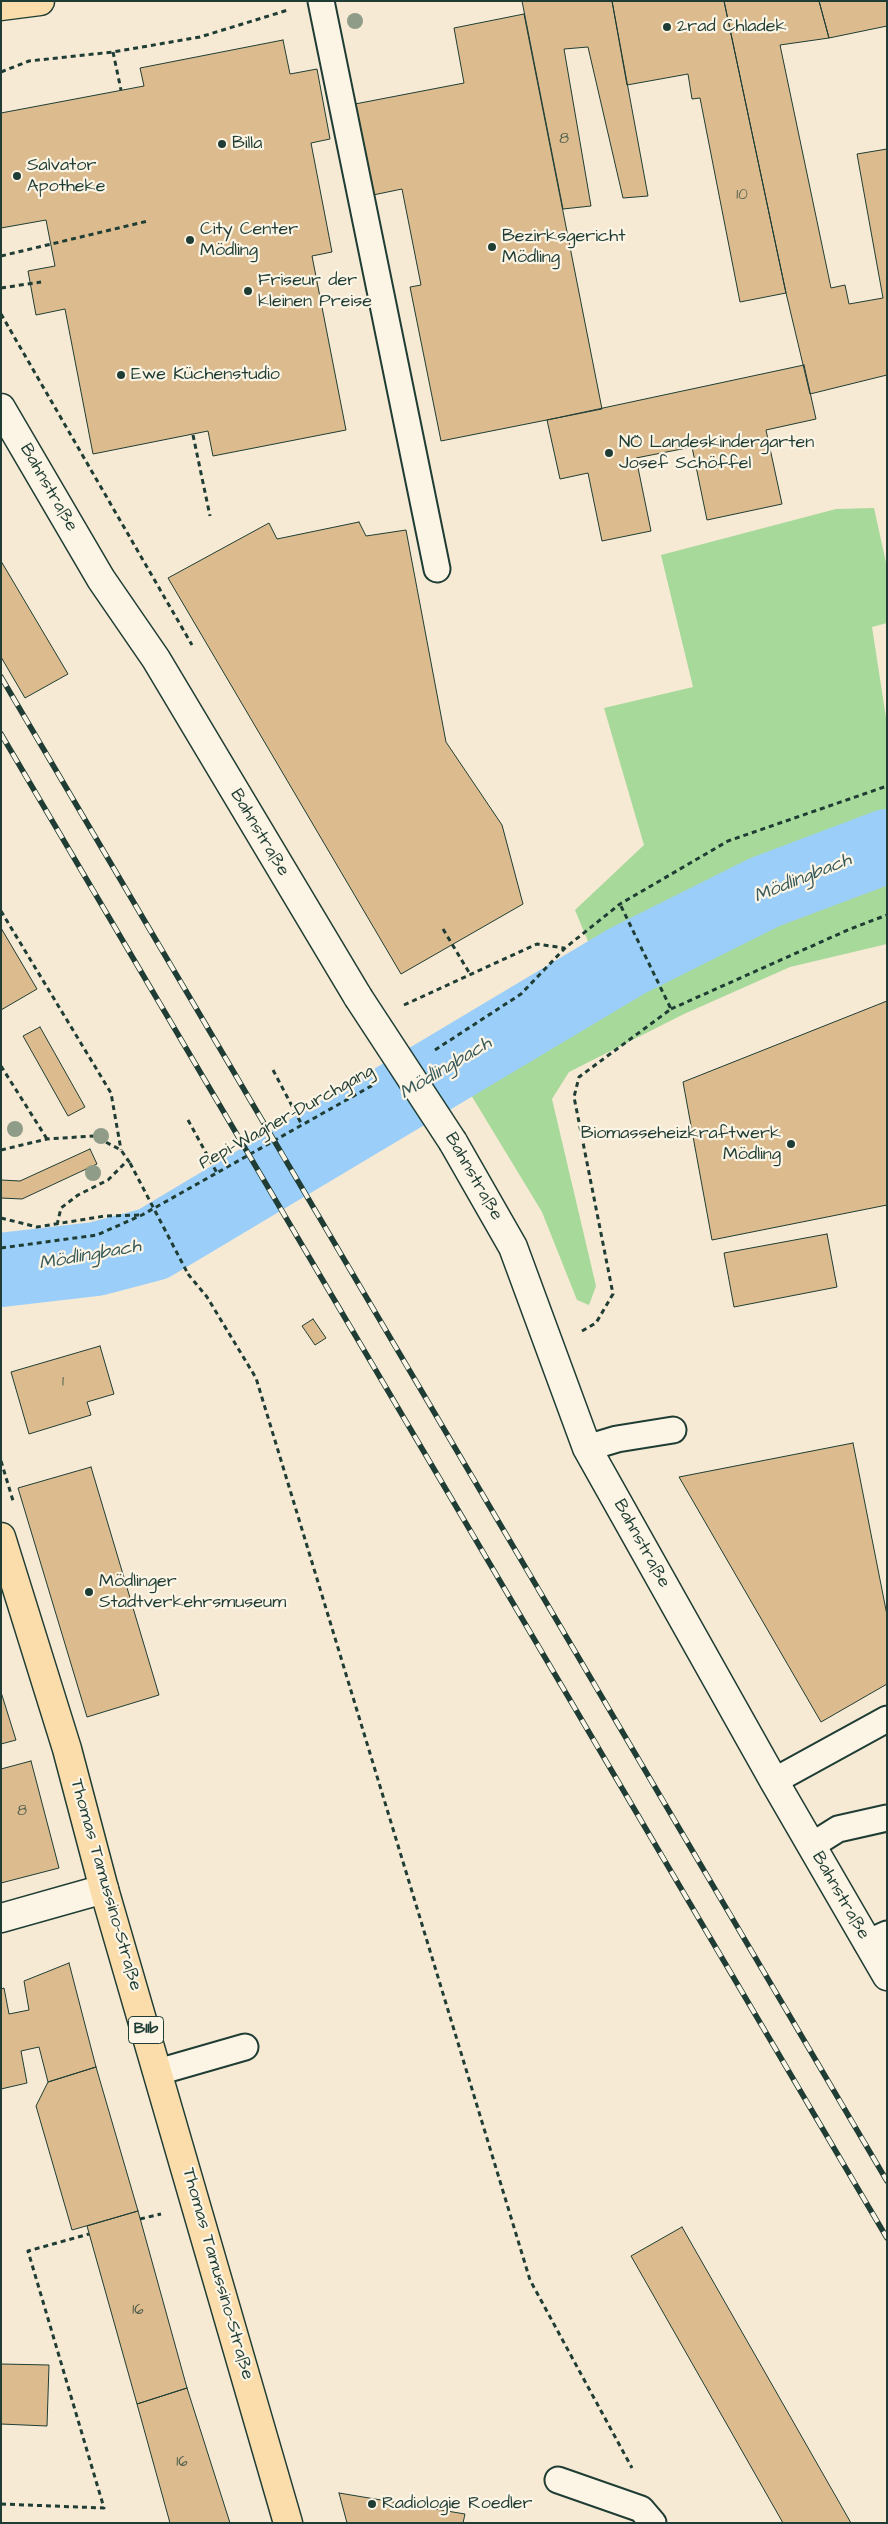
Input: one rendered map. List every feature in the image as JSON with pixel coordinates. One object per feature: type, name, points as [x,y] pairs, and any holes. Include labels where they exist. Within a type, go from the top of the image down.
[{"type":"main road","points":[[1,6],[40,1]]},
{"type":"main road","name":"Thomas Tamussino-Straße","points":[[1,1537],[67,1749],[104,1889],[288,2523]]},
{"type":"street","name":"Bahnstraße","points":[[1,408],[101,579],[156,659],[358,997],[453,1142],[513,1247],[587,1448],[811,1846],[877,1938],[887,1976]]},
{"type":"street","points":[[1,1918],[104,1889]]},
{"type":"lane","points":[[321,1],[437,569]]},
{"type":"lane","points":[[587,1448],[617,1439],[673,1430]]},
{"type":"lane","points":[[774,1781],[887,1719]]},
{"type":"lane","points":[[811,1846],[838,1830],[887,1818]]},
{"type":"lane","points":[[158,2072],[245,2047]]},
{"type":"lane","points":[[558,2480],[647,2516]]},
{"type":"path","points":[[1,72],[29,61],[113,52],[200,37],[290,10]]},
{"type":"path","points":[[113,52],[121,90]]},
{"type":"path","points":[[1,256],[148,221]]},
{"type":"path","points":[[1,288],[40,282]]},
{"type":"path","points":[[1,314],[195,650]]},
{"type":"path","points":[[193,434],[210,516]]},
{"type":"path","points":[[428,1054],[521,994],[565,948],[620,904],[728,841],[887,786]]},
{"type":"path","points":[[620,904],[671,1009]]},
{"type":"path","points":[[1,911],[110,1093],[121,1150],[188,1274],[207,1297],[256,1378],[530,2280],[636,2475],[647,2516]]},
{"type":"path","points":[[579,1332],[596,1324],[613,1294],[574,1097],[579,1077],[671,1009],[887,915]]},
{"type":"path","points":[[444,929],[469,972]]},
{"type":"path","points":[[403,1005],[469,972],[537,944],[565,948]]},
{"type":"path","points":[[1,1066],[47,1139]]},
{"type":"path","points":[[273,1070],[302,1125]]},
{"type":"path","name":"Pepi-Wagner-Durchgang","points":[[1,1248],[97,1235],[142,1215],[378,1082]]},
{"type":"path","points":[[188,1120],[217,1173]]},
{"type":"path","points":[[1,1150],[47,1139],[94,1136],[121,1150]]},
{"type":"path","points":[[57,1225],[61,1208],[78,1195],[108,1180],[129,1162]]},
{"type":"path","points":[[1,1218],[36,1227],[105,1216],[142,1215]]},
{"type":"path","points":[[1,2504],[104,2508],[28,2251],[89,2234]]},
{"type":"green space","points":[[874,508],[887,567],[887,623],[872,627],[887,724],[887,944],[790,967],[684,1014],[569,1072],[552,1099],[596,1286],[589,1305],[577,1300],[542,1212],[451,1062],[595,958],[575,910],[644,845],[604,708],[693,687],[661,555],[836,509]]},
{"type":"building","points":[[522,1],[612,1],[648,196],[623,198],[588,47],[564,49],[591,206],[563,209]]},
{"type":"building","points":[[612,1],[724,1],[786,293],[740,302],[700,98],[692,99],[688,74],[627,85]]},
{"type":"building","points":[[724,1],[819,1],[829,38],[780,45],[831,288],[845,285],[849,304],[883,298],[857,154],[887,149],[887,375],[810,394],[786,293]]},
{"type":"building","points":[[819,1],[887,1],[887,26],[829,38]]},
{"type":"building","name":"Bezirksgericht Mödling","points":[[524,14],[602,409],[441,441],[410,287],[421,285],[402,189],[373,195],[355,104],[464,83],[454,28]]},
{"type":"building","name":"City Center Mödling","points":[[283,40],[290,74],[317,69],[330,139],[311,143],[332,252],[312,256],[346,430],[213,456],[208,431],[93,454],[65,309],[36,315],[28,271],[55,266],[46,220],[1,228],[1,113],[144,86],[140,68]]},
{"type":"building","name":"NÖ Landeskindergarten Josef Schöffel","points":[[804,365],[816,419],[766,430],[782,504],[707,520],[692,447],[636,458],[651,531],[602,541],[588,473],[560,479],[547,420]]},
{"type":"building","points":[[359,522],[366,536],[406,530],[446,742],[502,825],[523,904],[401,974],[168,578],[269,523],[277,539]]},
{"type":"building","points":[[1,561],[68,674],[25,698],[1,657]]},
{"type":"building","points":[[1,928],[37,989],[1,1010]]},
{"type":"building","name":"Biomasseheizkraftwerk Mödling","points":[[887,1001],[887,1205],[712,1240],[683,1082]]},
{"type":"building","points":[[40,1027],[85,1107],[68,1116],[23,1036]]},
{"type":"building","points":[[90,1149],[97,1164],[22,1199],[1,1198],[1,1180],[20,1181]]},
{"type":"building","points":[[827,1234],[837,1287],[734,1307],[724,1253]]},
{"type":"building","points":[[313,1319],[326,1338],[315,1345],[302,1326]]},
{"type":"building","points":[[100,1346],[114,1394],[87,1402],[91,1415],[29,1434],[11,1372]]},
{"type":"building","points":[[853,1443],[887,1615],[887,1684],[821,1722],[679,1477]]},
{"type":"building","name":"Mödlinger Stadtverkehrsmuseum","points":[[91,1467],[159,1695],[87,1717],[18,1488]]},
{"type":"building","points":[[1,1692],[16,1740],[1,1744]]},
{"type":"building","points":[[31,1761],[59,1868],[1,1883],[1,1769]]},
{"type":"building","points":[[69,1963],[96,2067],[48,2082],[39,2047],[21,2051],[27,2083],[1,2089],[1,1989],[4,1988],[9,2014],[29,2010],[24,1981]]},
{"type":"building","points":[[96,2067],[138,2211],[72,2230],[36,2106],[48,2082]]},
{"type":"building","points":[[138,2211],[187,2388],[137,2404],[87,2226]]},
{"type":"building","points":[[682,2227],[851,2523],[783,2523],[631,2256]]},
{"type":"building","points":[[1,2364],[49,2365],[47,2426],[1,2424]]},
{"type":"building","points":[[187,2388],[230,2523],[170,2523],[137,2404]]},
{"type":"building","name":"Radiologie Roedler","points":[[339,2493],[465,2514],[463,2523],[347,2523]]},
{"type":"waterway","name":"Mödlingbach","points":[[1,1270],[96,1259],[153,1244],[627,961],[765,892],[887,846]]},
{"type":"railway","points":[[1,677],[887,2181]]},
{"type":"railway","points":[[1,734],[887,2238]]},
{"type":"place","name":"2rad Chladek","points":[[667,27]]},
{"type":"place","name":"Billa","points":[[222,144]]},
{"type":"place","name":"Salvator Apotheke","points":[[17,176]]},
{"type":"place","name":"City Center Mödling","points":[[190,240]]},
{"type":"place","name":"Bezirksgericht Mödling","points":[[492,247]]},
{"type":"place","name":"Friseur der kleinen Preise","points":[[248,291]]},
{"type":"place","name":"Ewe Küchenstudio","points":[[121,375]]},
{"type":"place","name":"NÖ Landeskindergarten Josef Schöffel","points":[[609,453]]},
{"type":"place","name":"Biomasseheizkraftwerk Mödling","points":[[791,1144]]},
{"type":"place","name":"Mödlinger Stadtverkehrsmuseum","points":[[89,1592]]},
{"type":"place","name":"Radiologie Roedler","points":[[372,2504]]}]
